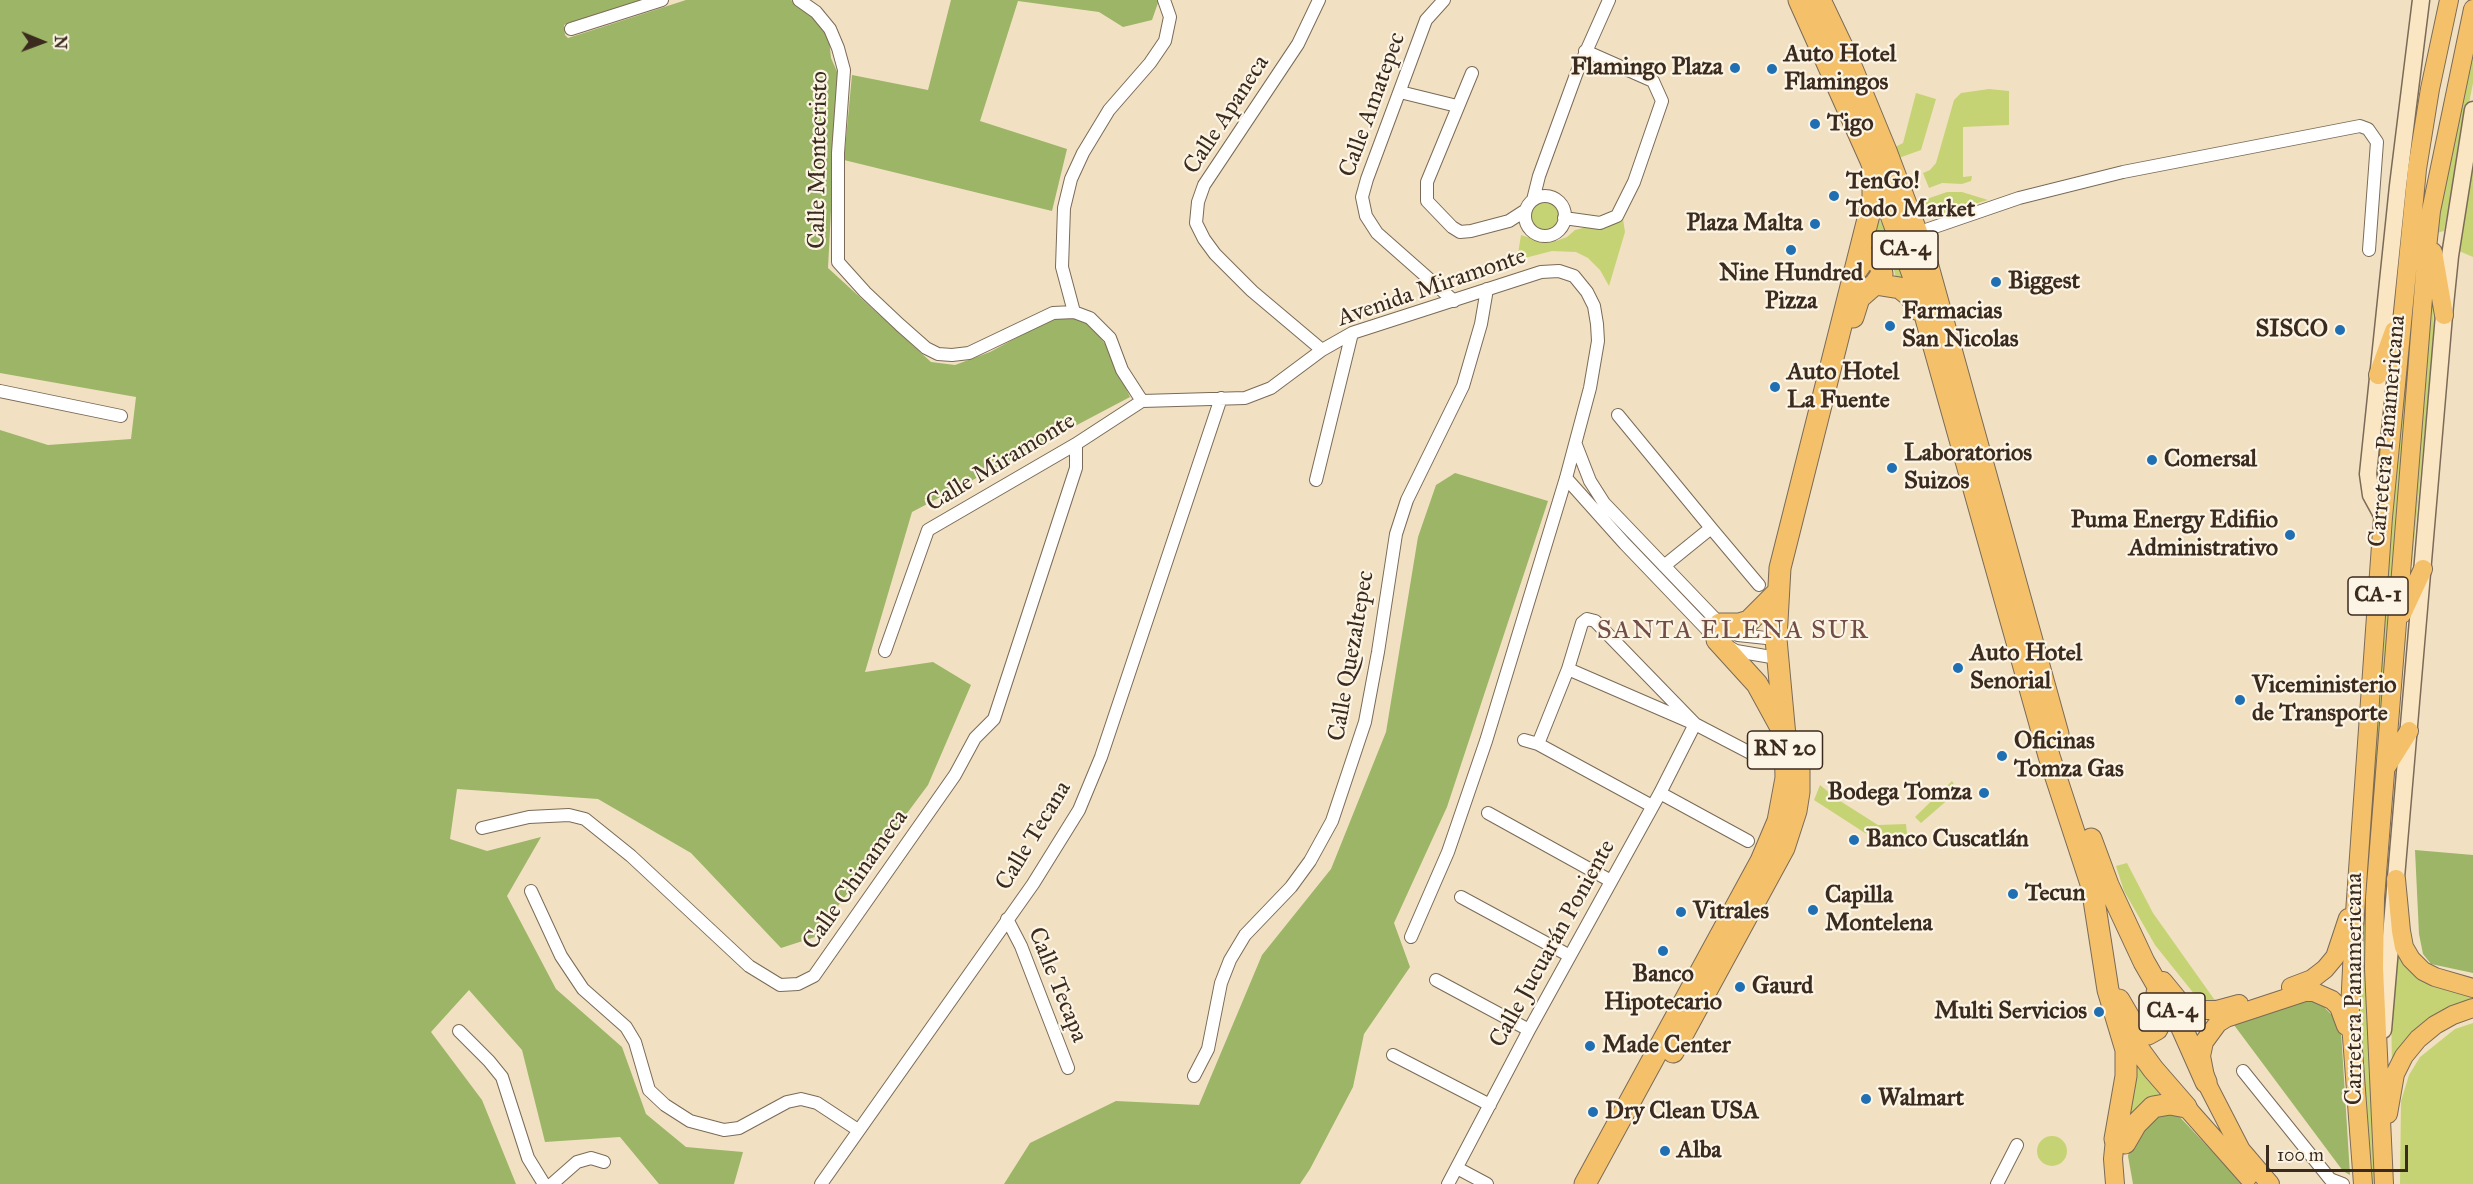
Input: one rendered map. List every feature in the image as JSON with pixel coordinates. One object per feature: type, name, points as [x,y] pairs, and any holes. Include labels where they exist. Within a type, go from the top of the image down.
[{"type":"highway","name":"CA-4","points":[[1799,0],[1871,161],[1913,273],[2049,756],[2092,887],[2108,990],[2115,1010],[2131,1041],[2186,1107]]},
{"type":"highway","name":"CA-4","points":[[1820,0],[1849,61],[1917,233],[2058,735],[2097,857],[2140,953],[2182,1028],[2206,1082]]},
{"type":"highway","name":"RN 20","points":[[1585,1184],[1761,861],[1778,820],[1786,778],[1785,736],[1777,648],[1768,589],[1784,549],[1873,199],[1874,182],[1871,161]]},
{"type":"highway","points":[[1852,276],[1864,260],[1875,260],[1880,264],[1882,274],[1875,284],[1896,286],[1908,293],[1922,315],[1932,341]]},
{"type":"highway","name":"RN 20","points":[[1600,1184],[1764,888],[1789,836],[1799,792],[1798,728],[1789,622],[1794,557],[1857,301],[1863,292],[1875,284]]},
{"type":"highway","points":[[1768,589],[1749,621],[1719,632],[1757,684],[1785,736]]},
{"type":"highway","points":[[2103,954],[2124,1011],[2138,1030],[2148,1034],[2157,1029],[2162,1010],[2140,953]]},
{"type":"highway","points":[[2108,990],[2116,1023],[2124,1041],[2127,1061],[2119,1150]]},
{"type":"highway","points":[[2119,1150],[2136,1124],[2153,1107],[2170,1104],[2186,1107]]},
{"type":"main road","points":[[2444,315],[2430,220],[2430,177],[2433,143],[2457,34],[2451,4]]},
{"type":"main road","name":"Carretera Panamericana","points":[[2363,1184],[2351,1045],[2351,974],[2383,517],[2417,169],[2451,4]]},
{"type":"main road","name":"Carretera Panamericana","points":[[2383,1177],[2374,968],[2375,910],[2397,624],[2430,220],[2473,9]]},
{"type":"main road","points":[[2378,375],[2404,303]]},
{"type":"main road","points":[[2397,624],[2423,569]]},
{"type":"main road","points":[[2386,768],[2409,731]]},
{"type":"main road","points":[[2396,879],[2403,939],[2411,959],[2423,971],[2435,977],[2473,988]]},
{"type":"main road","points":[[2140,953],[2181,1003],[2194,1010],[2226,1008],[2312,979],[2325,969],[2335,957],[2356,891]]},
{"type":"main road","points":[[2206,1082],[2201,1056],[2209,1034],[2218,1023],[2226,1018],[2305,992],[2323,995],[2339,1007],[2345,1019],[2351,1045]]},
{"type":"main road","points":[[2383,1177],[2390,1096],[2404,1056],[2418,1039],[2435,1025],[2473,1008]]},
{"type":"main road","name":"CA-4","points":[[2206,1082],[2241,1150],[2270,1184]]},
{"type":"main road","name":"CA-4","points":[[2186,1107],[2254,1184]]},
{"type":"main road","points":[[2115,1184],[2119,1150]]},
{"type":"main road","points":[[2119,1150],[2125,1184]]},
{"type":"street","points":[[571,29],[662,0]]},
{"type":"street","name":"Calle Montecristo","points":[[799,0],[816,12],[830,29],[844,70],[838,153],[838,262],[865,292],[926,348],[938,354],[969,353],[1053,313],[1074,312]]},
{"type":"street","points":[[1142,401],[1122,370],[1110,338],[1090,318],[1074,312],[1062,267],[1064,208],[1071,179],[1108,110],[1150,63],[1165,41],[1170,17],[1164,0]]},
{"type":"street","name":"Calle Apaneca","points":[[1318,0],[1298,44],[1204,184],[1198,202],[1197,223],[1204,239],[1215,254],[1245,284],[1322,350]]},
{"type":"street","name":"Calle Amatepec","points":[[1444,0],[1426,20],[1366,179],[1362,197],[1366,216],[1377,233],[1454,301]]},
{"type":"street","points":[[1534,232],[1526,222],[1529,205],[1585,51],[1609,0]]},
{"type":"street","name":"Carretera Panamericana","points":[[2383,517],[2371,495],[2368,474],[2398,186],[2421,0]]},
{"type":"street","points":[[1564,218],[1600,223],[1617,216],[1634,182],[1662,101],[1653,81],[1646,76],[1585,51]]},
{"type":"street","points":[[1472,73],[1427,182],[1427,201],[1452,228],[1460,232],[1509,221],[1545,195],[1556,199]]},
{"type":"street","points":[[1400,92],[1457,106]]},
{"type":"street","points":[[2378,1088],[2444,315],[2450,255],[2473,110]]},
{"type":"street","points":[[1917,233],[2019,198],[2123,172],[2360,126],[2368,129],[2377,142],[2369,250]]},
{"type":"street","points":[[1509,221],[1539,235],[1551,235],[1561,227],[1564,209],[1544,190],[1539,176]]},
{"type":"street","name":"Avenida Miramonte","points":[[1142,401],[1245,398],[1271,388],[1322,350],[1352,333],[1541,272],[1559,271],[1574,276],[1587,292],[1594,306],[1598,341],[1590,388],[1576,443],[1495,713],[1457,827],[1412,937]]},
{"type":"street","name":"Calle Quezaltepec","points":[[1194,1076],[1208,1049],[1221,983],[1230,960],[1245,935],[1291,887],[1310,861],[1332,820],[1365,722],[1396,534],[1407,500],[1463,386],[1481,324],[1487,289]]},
{"type":"street","points":[[1316,480],[1352,333]]},
{"type":"street","points":[[0,391],[121,416]]},
{"type":"street","name":"Calle Tecana","points":[[821,1184],[1007,919],[1079,810],[1138,650],[1221,398]]},
{"type":"street","name":"Calle Miramonte","points":[[885,651],[928,530],[1076,444],[1142,401]]},
{"type":"street","points":[[1618,415],[1711,528],[1768,589]]},
{"type":"street","points":[[1576,443],[1590,481],[1600,497],[1664,566],[1736,651],[1777,648]]},
{"type":"street","name":"Calle Chinameca","points":[[482,828],[529,817],[569,815],[585,819],[631,856],[749,966],[780,985],[798,984],[814,975],[955,775],[975,738],[994,719],[1076,468],[1076,444]]},
{"type":"street","points":[[1566,478],[1632,552],[1719,632],[1738,635],[1777,648]]},
{"type":"street","points":[[1664,566],[1711,528]]},
{"type":"street","points":[[1538,744],[1568,669],[1582,623],[1586,619],[1591,619],[1695,724]]},
{"type":"street","points":[[1568,669],[1695,724],[1762,759]]},
{"type":"street","name":"Calle Jucuarán Poniente","points":[[1448,1184],[1529,1030],[1660,793],[1695,724]]},
{"type":"street","points":[[1524,740],[1538,744],[1652,806]]},
{"type":"street","points":[[1660,793],[1748,842]]},
{"type":"street","points":[[1488,813],[1611,881]]},
{"type":"street","points":[[531,891],[561,956],[582,989],[626,1027],[635,1042],[649,1090],[665,1105],[690,1121],[724,1130],[740,1128],[787,1102],[801,1099],[817,1103],[858,1130]]},
{"type":"street","points":[[1461,897],[1570,956]]},
{"type":"street","name":"Calle Tecapa","points":[[1007,919],[1029,966],[1068,1068]]},
{"type":"street","points":[[1436,980],[1529,1030]]},
{"type":"street","points":[[459,1031],[502,1077],[528,1158],[544,1184]]},
{"type":"street","points":[[1393,1055],[1490,1105]]},
{"type":"street","points":[[2243,1071],[2330,1179],[2343,1184]]},
{"type":"street","points":[[1997,1184],[2017,1146]]},
{"type":"street","points":[[552,1184],[576,1162],[591,1158],[604,1162]]},
{"type":"street","points":[[1457,1168],[1487,1184]]},
{"type":"green space","points":[[0,0],[643,0],[564,25],[565,35],[568,38],[686,0],[791,0],[814,15],[819,22],[829,38],[831,58],[838,74],[828,268],[931,362],[955,365],[990,352],[1053,318],[1071,317],[1089,323],[1106,345],[1130,397],[912,512],[865,672],[933,662],[971,685],[928,785],[815,937],[781,948],[691,853],[598,799],[457,789],[450,839],[487,851],[541,837],[507,896],[556,989],[622,1047],[646,1114],[686,1147],[743,1152],[734,1184],[659,1184],[620,1137],[545,1142],[522,1050],[469,990],[431,1032],[482,1100],[516,1184],[0,1184],[0,430],[48,445],[131,439],[136,397],[0,373]]},
{"type":"green space","points":[[951,0],[1159,0],[1152,20],[1123,27],[1099,12],[1018,1],[980,121],[1067,149],[1052,211],[844,160],[852,75],[928,90]]},
{"type":"green space","points":[[2473,34],[2473,83],[2444,231],[2437,233],[2435,230]]},
{"type":"green space","points":[[1989,89],[2009,91],[2009,125],[1963,127],[1963,177],[1972,176],[1971,181],[1962,184],[1942,183],[1929,188],[1923,173],[1930,170],[1936,163],[1954,100],[1961,93]]},
{"type":"green space","points":[[1916,93],[1936,99],[1921,150],[1896,159],[1893,148],[1903,143]]},
{"type":"green space","points":[[2473,168],[2473,257],[2459,251]]},
{"type":"green space","points":[[1947,192],[1962,192],[1988,200],[1920,220],[1915,203]]},
{"type":"green space","points":[[1545,200],[1556,204],[1560,215],[1556,226],[1545,230],[1534,226],[1530,215],[1534,204]]},
{"type":"green space","points":[[1877,215],[1890,238],[1909,286],[1896,280],[1893,264],[1885,252],[1865,247]]},
{"type":"green space","points":[[1623,219],[1625,232],[1609,286],[1600,270],[1588,258],[1576,252],[1552,251],[1517,260],[1521,235],[1543,242],[1556,241],[1567,237],[1575,230],[1603,228]]},
{"type":"green space","points":[[2417,247],[2421,255],[2385,694],[2378,1184],[2369,1184],[2358,972],[2385,591]]},
{"type":"green space","points":[[2429,296],[2433,296],[2434,337],[2412,563],[2406,586]]},
{"type":"green space","points":[[1455,473],[1548,501],[1447,807],[1394,923],[1410,967],[1364,1034],[1353,1087],[1310,1169],[1300,1184],[1004,1184],[1030,1143],[1116,1101],[1199,1105],[1262,955],[1331,869],[1386,732],[1418,537],[1436,485]]},
{"type":"green space","points":[[1952,781],[1958,791],[1921,823],[1915,817]]},
{"type":"green space","points":[[1820,785],[1837,799],[1878,825],[1906,824],[1907,834],[1893,839],[1865,833],[1814,800]]},
{"type":"green space","points":[[2415,850],[2473,855],[2473,973],[2431,964],[2423,954],[2419,934]]},
{"type":"green space","points":[[2127,863],[2153,913],[2214,999],[2232,1004],[2203,1005],[2155,945],[2124,891],[2116,866]]},
{"type":"green space","points":[[2396,937],[2402,957],[2473,995],[2473,1001],[2392,1072],[2391,1003]]},
{"type":"green space","points":[[2302,1002],[2313,1002],[2324,1007],[2333,1016],[2341,1031],[2350,1175],[2343,1171],[2234,1025]]},
{"type":"green space","points":[[2473,1023],[2473,1184],[2400,1184],[2401,1101],[2409,1075],[2420,1057],[2455,1029]]},
{"type":"green space","points":[[2135,1056],[2165,1092],[2150,1098],[2126,1121]]},
{"type":"green space","points":[[2159,1112],[2176,1113],[2243,1184],[2133,1184],[2128,1156],[2131,1144]]},
{"type":"green space","points":[[2052,1136],[2063,1140],[2067,1151],[2063,1162],[2052,1166],[2041,1162],[2037,1151],[2041,1140]]},
{"type":"place","name":"Flamingo Plaza","points":[[1735,68]]},
{"type":"place","name":"Auto Hotel Flamingos","points":[[1772,69]]},
{"type":"place","name":"Tigo","points":[[1815,124]]},
{"type":"place","name":"TenGo! Todo Market","points":[[1834,196]]},
{"type":"place","name":"Plaza Malta","points":[[1815,224]]},
{"type":"place","name":"Nine Hundred Pizza","points":[[1791,250]]},
{"type":"place","name":"Biggest","points":[[1996,282]]},
{"type":"place","name":"Farmacias San Nicolas","points":[[1890,326]]},
{"type":"place","name":"SISCO","points":[[2340,330]]},
{"type":"place","name":"Auto Hotel La Fuente","points":[[1775,387]]},
{"type":"place","name":"Comersal","points":[[2152,460]]},
{"type":"place","name":"Laboratorios Suizos","points":[[1892,468]]},
{"type":"place","name":"Puma Energy Edifiio Administrativo","points":[[2290,535]]},
{"type":"place","name":"Auto Hotel Senorial","points":[[1958,668]]},
{"type":"place","name":"Viceministerio de Transporte","points":[[2240,700]]},
{"type":"place","name":"Oficinas Tomza Gas","points":[[2002,756]]},
{"type":"place","name":"Bodega Tomza","points":[[1984,793]]},
{"type":"place","name":"Banco Cuscatlán","points":[[1854,840]]},
{"type":"place","name":"Tecun","points":[[2013,894]]},
{"type":"place","name":"Capilla Montelena","points":[[1813,910]]},
{"type":"place","name":"Vitrales","points":[[1681,912]]},
{"type":"place","name":"Banco Hipotecario","points":[[1663,951]]},
{"type":"place","name":"Gaurd","points":[[1740,987]]},
{"type":"place","name":"Multi Servicios","points":[[2099,1012]]},
{"type":"place","name":"Made Center","points":[[1590,1046]]},
{"type":"place","name":"Walmart","points":[[1866,1099]]},
{"type":"place","name":"Dry Clean USA","points":[[1593,1112]]},
{"type":"place","name":"Alba","points":[[1665,1151]]},
{"type":"district","name":"SANTA ELENA SUR","points":[[1733,632]]}]
